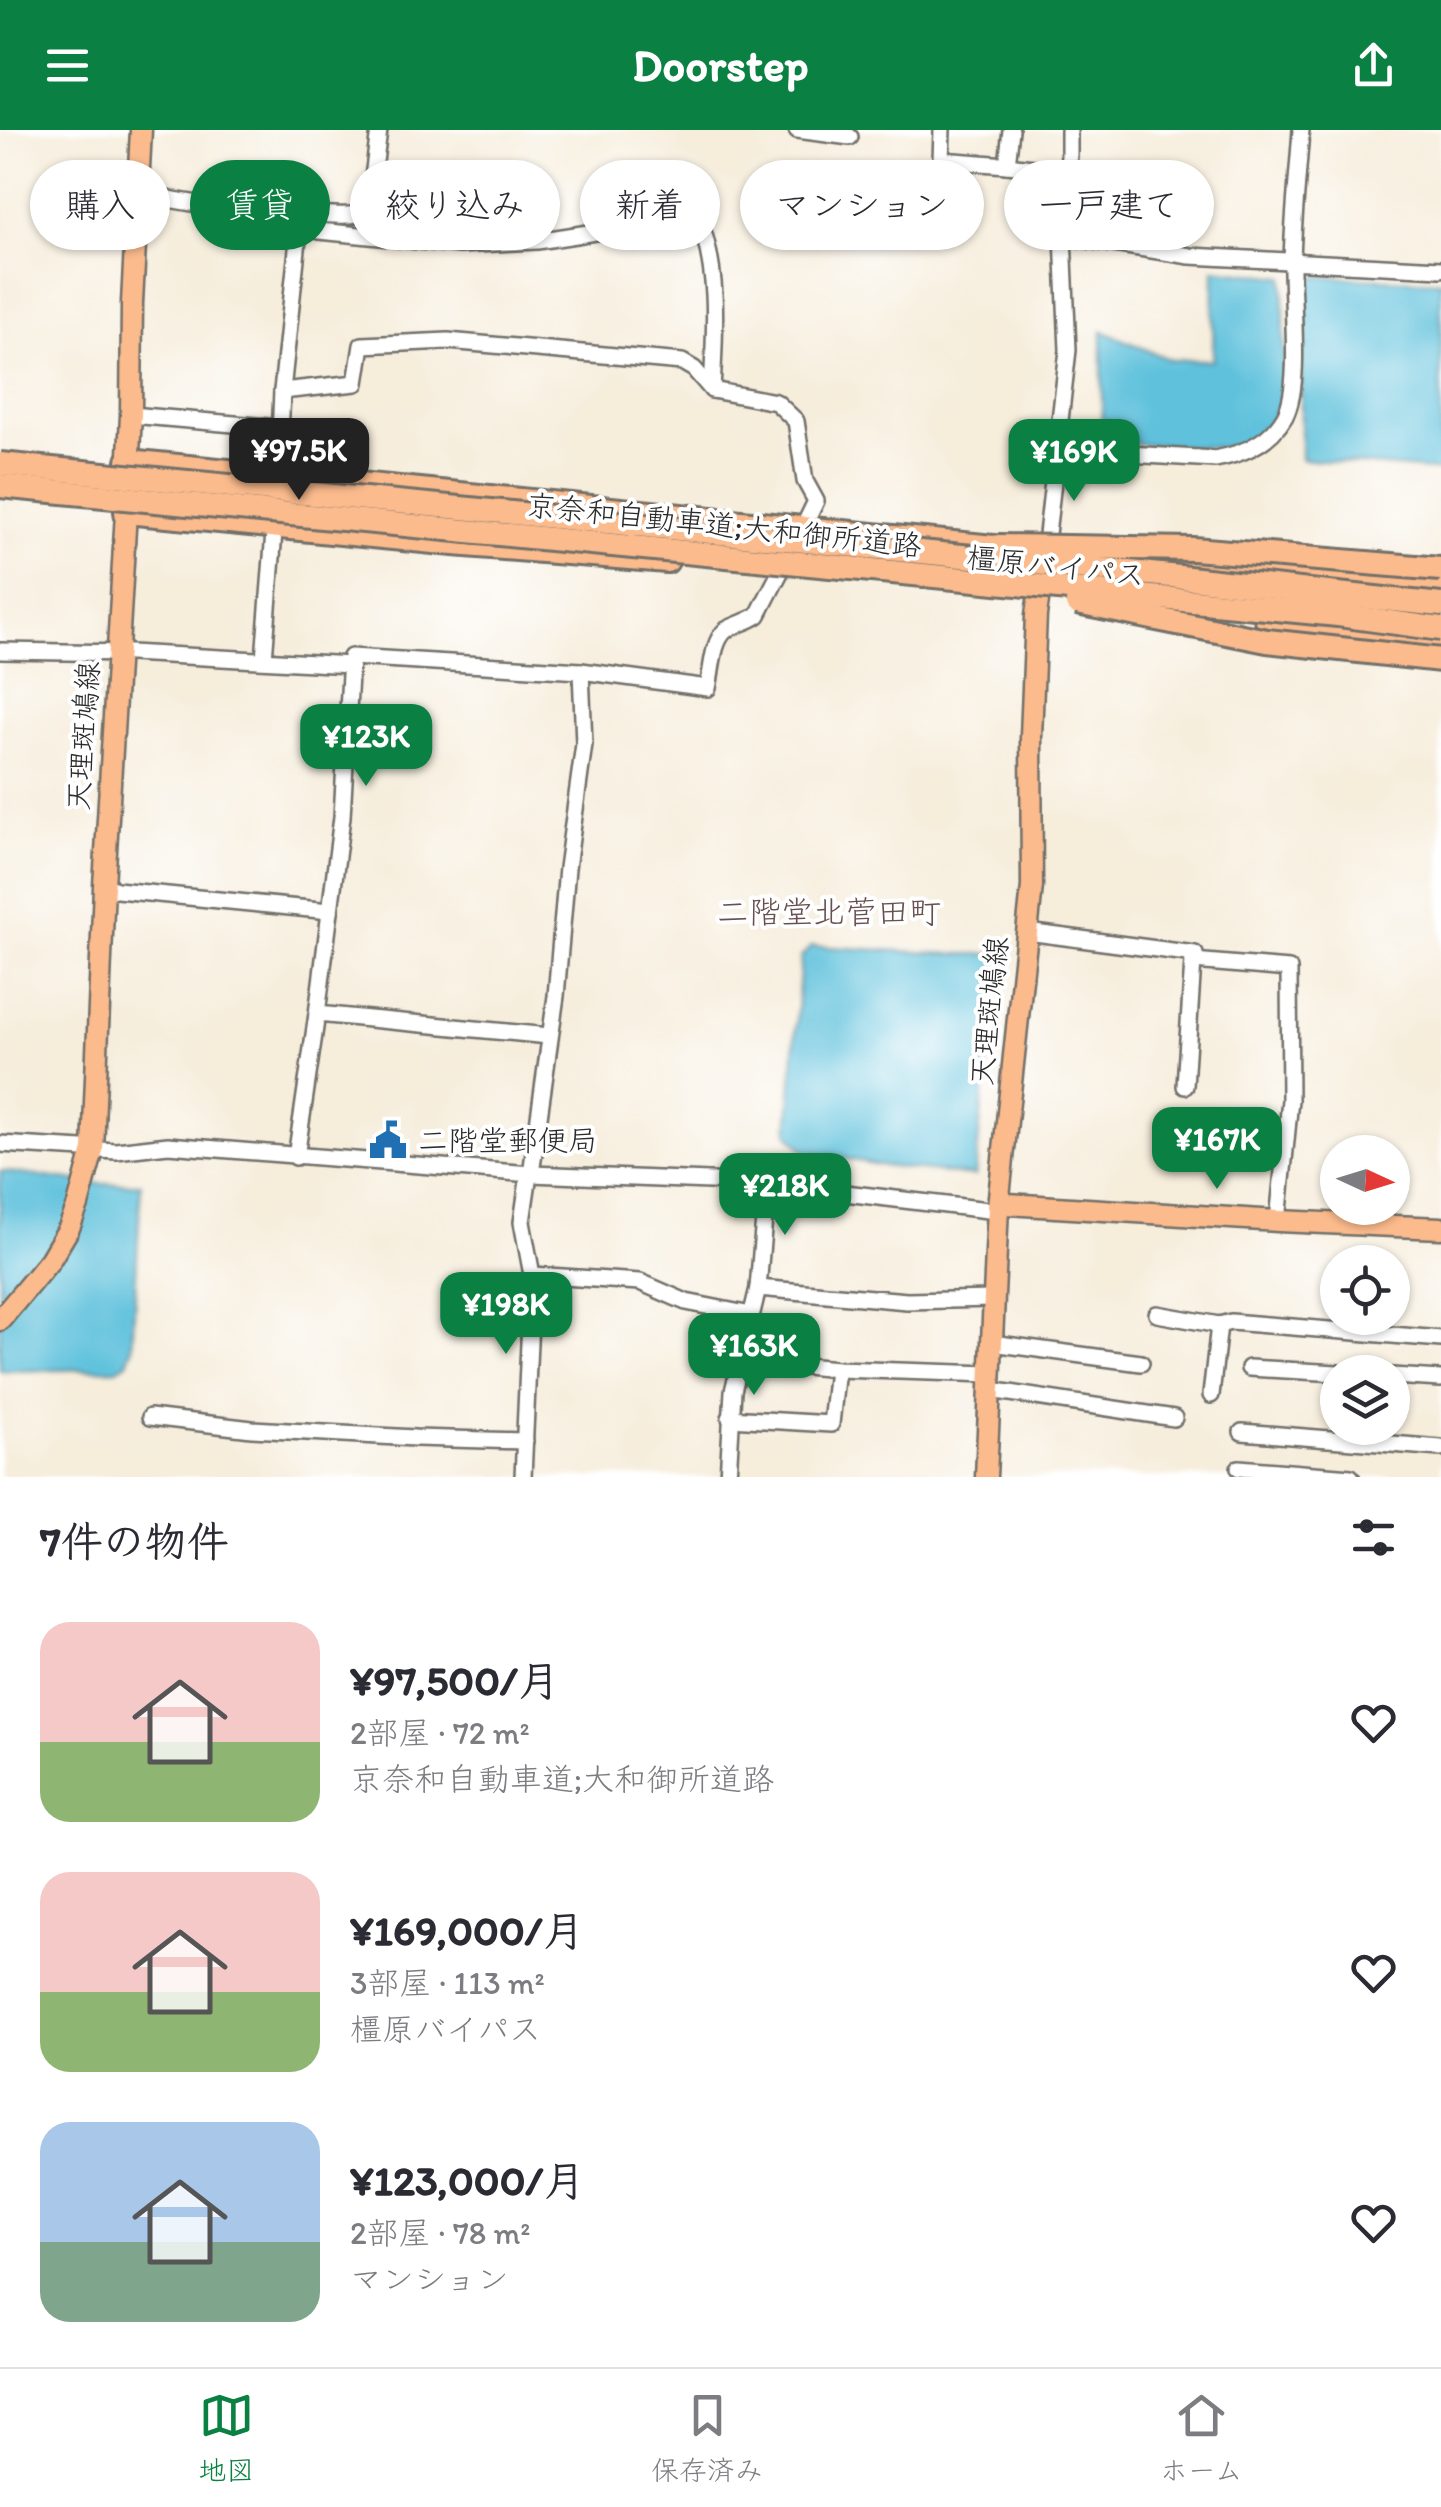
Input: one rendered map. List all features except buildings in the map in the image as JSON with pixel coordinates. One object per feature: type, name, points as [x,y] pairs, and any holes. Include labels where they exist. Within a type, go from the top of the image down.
[{"type":"highway","name":"橿原バイパス","points":[[128,461],[1441,590]]},
{"type":"highway","name":"京奈和自動車道;大和御所道路","points":[[0,464],[1441,605]]},
{"type":"highway","name":"京奈和自動車道;大和御所道路","points":[[0,486],[1441,628]]},
{"type":"highway","name":"橿原バイパス","points":[[126,512],[1038,593],[1441,642]]},
{"type":"highway","points":[[854,546],[1193,550],[1441,569]]},
{"type":"highway","points":[[727,556],[1058,599],[1267,641],[1441,660]]},
{"type":"main road","name":"天理斑鳩線","points":[[139,160],[141,130]]},
{"type":"main road","name":"天理斑鳩線","points":[[0,1320],[50,1260],[68,1228],[94,1150],[104,886],[131,415],[134,250]]},
{"type":"main road","name":"天理斑鳩線","points":[[986,1477],[998,1206],[1032,886],[1031,736],[1038,593],[1045,552]]},
{"type":"main road","points":[[998,1206],[1441,1228]]},
{"type":"street","points":[[330,215],[357,216],[369,209],[379,130]]},
{"type":"street","points":[[797,130],[850,137]]},
{"type":"street","points":[[942,130],[942,160],[1004,165]]},
{"type":"street","points":[[1009,160],[1012,130]]},
{"type":"street","points":[[1068,160],[1069,130]]},
{"type":"street","points":[[1058,450],[1215,459],[1239,454],[1268,437],[1285,416],[1294,391],[1292,263],[1301,130]]},
{"type":"street","points":[[330,232],[460,245],[537,241],[698,216],[708,252],[716,310],[712,390]]},
{"type":"street","points":[[264,660],[282,391],[297,250]]},
{"type":"street","points":[[1045,552],[1068,350],[1064,250]]},
{"type":"street","points":[[1152,250],[1292,263],[1441,269]]},
{"type":"street","points":[[282,391],[356,383],[362,345],[448,341],[682,362],[694,368],[712,390],[776,402],[796,420],[805,480],[816,502],[758,615],[719,637],[708,688],[581,671],[352,657],[342,817],[296,1156]]},
{"type":"street","points":[[131,415],[280,428]]},
{"type":"street","points":[[0,651],[119,652],[351,665]]},
{"type":"street","points":[[522,1477],[532,1275],[522,1222],[556,996],[584,744],[581,671]]},
{"type":"street","points":[[104,886],[330,911]]},
{"type":"street","points":[[1027,932],[1195,954],[1185,1086]]},
{"type":"street","points":[[1193,961],[1289,969],[1290,1100],[1278,1221]]},
{"type":"street","points":[[317,1014],[548,1036]]},
{"type":"street","points":[[0,1144],[116,1151],[168,1145],[530,1174],[767,1184],[988,1210],[998,1206]]},
{"type":"street","points":[[728,1477],[732,1391],[758,1288],[767,1184]]},
{"type":"street","points":[[532,1275],[640,1282],[686,1302],[751,1315]]},
{"type":"street","points":[[758,1288],[907,1302],[994,1299]]},
{"type":"street","points":[[1157,1314],[1219,1325],[1231,1322],[1441,1338]]},
{"type":"street","points":[[1210,1395],[1219,1325]]},
{"type":"street","points":[[992,1342],[1141,1363]]},
{"type":"street","points":[[740,1360],[990,1382],[1174,1418]]},
{"type":"street","points":[[1248,1368],[1320,1372]]},
{"type":"street","points":[[730,1418],[831,1424],[836,1369]]},
{"type":"street","points":[[1410,1377],[1441,1379]]},
{"type":"street","points":[[150,1417],[252,1429],[525,1441]]},
{"type":"street","points":[[1242,1432],[1441,1448]]},
{"type":"street","points":[[1240,1468],[1351,1477]]},
{"type":"water","points":[[1214,269],[1284,277],[1284,382],[1273,417],[1246,441],[1222,448],[1102,442],[1102,331],[1171,360],[1213,360]]},
{"type":"water","points":[[1301,276],[1441,281],[1441,471],[1301,459]]},
{"type":"water","points":[[812,946],[997,954],[975,1176],[884,1166],[804,1151],[788,1133],[801,957]]},
{"type":"water","points":[[0,1171],[100,1184],[141,1184],[132,1348],[127,1363],[117,1369],[0,1371]]},
{"type":"place","name":"二階堂郵便局","points":[[388,1140]]},
{"type":"district","name":"二階堂北菅田町","points":[[829,912]]}]
